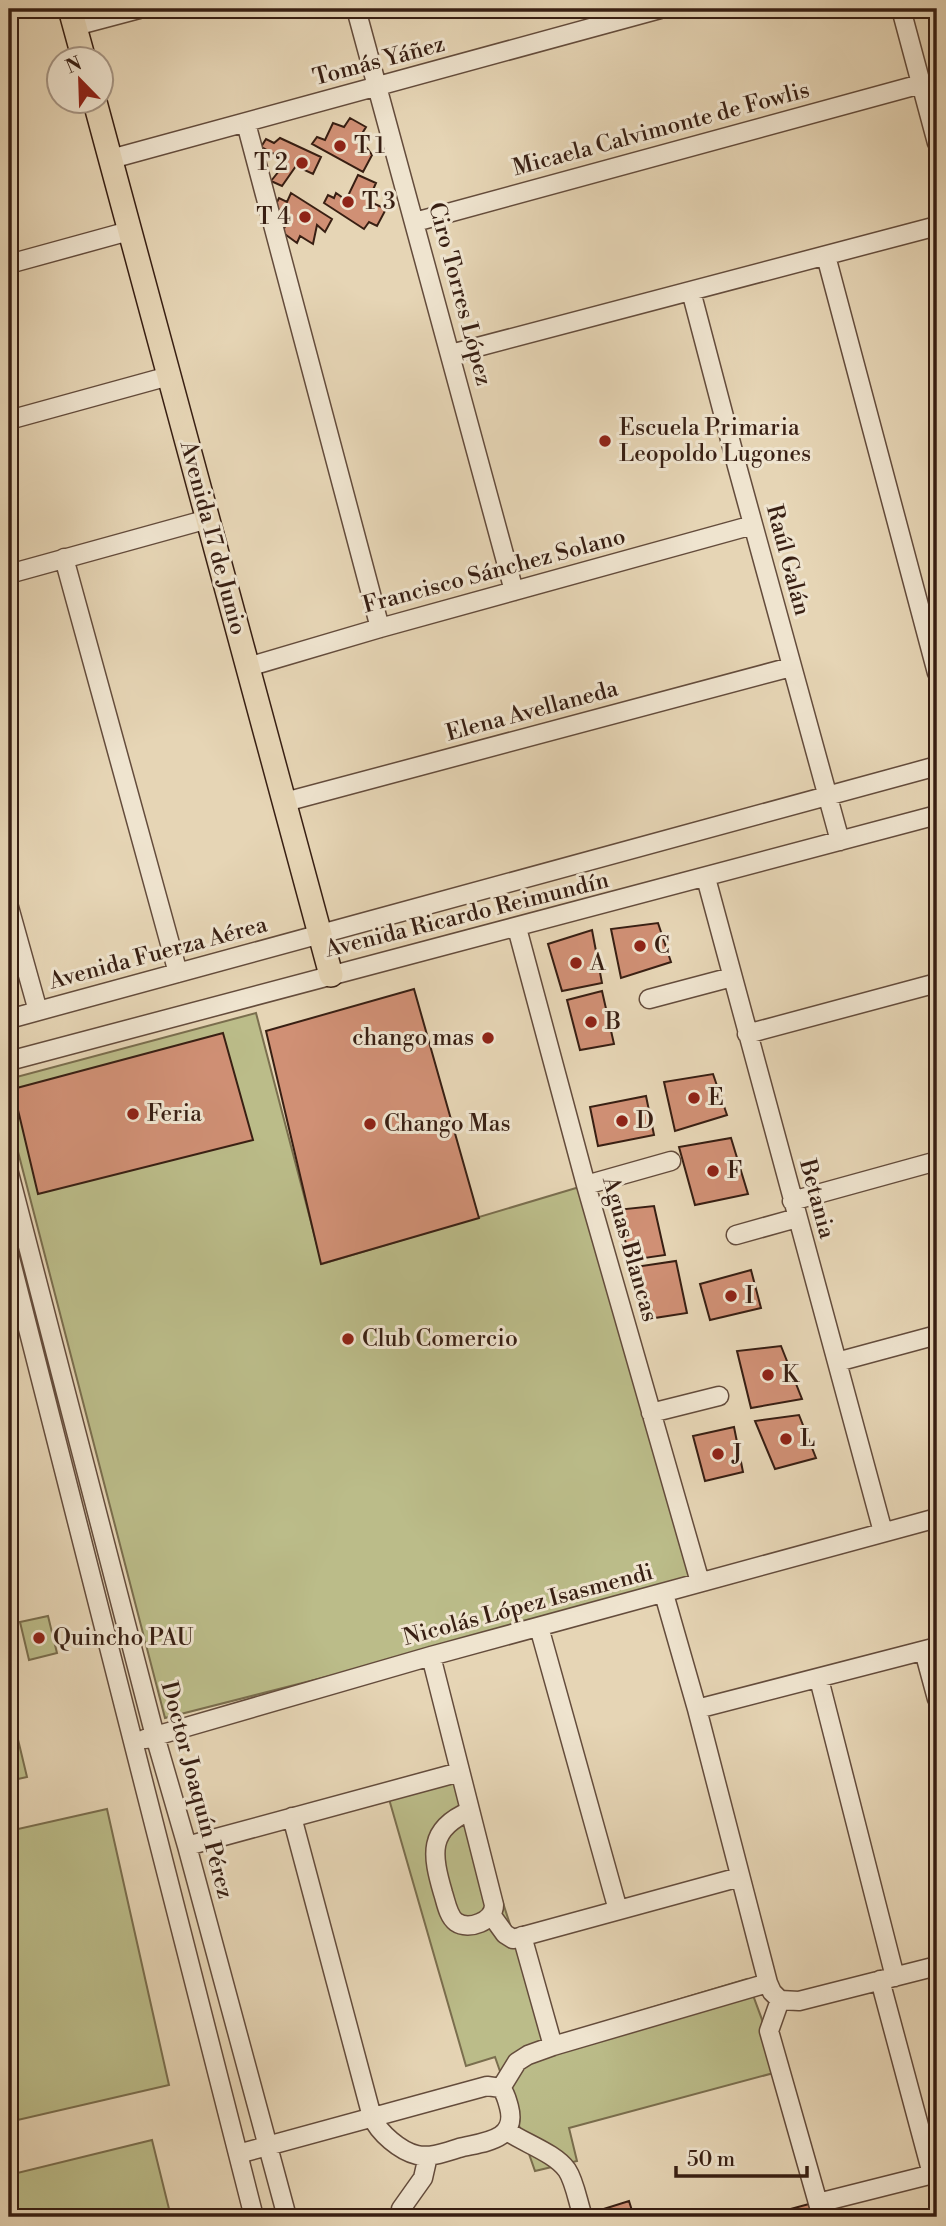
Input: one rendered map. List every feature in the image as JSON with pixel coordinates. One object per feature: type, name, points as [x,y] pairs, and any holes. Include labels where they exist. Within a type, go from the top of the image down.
[{"type":"main road","points":[[72,18],[80,46]]},
{"type":"main road","name":"Avenida 17 de Junio","points":[[99,116],[331,975]]},
{"type":"street","points":[[72,18],[139,9]]},
{"type":"street","name":"Ciro Torres López","points":[[356,9],[514,592]]},
{"type":"street","name":"Tomás Yáñez","points":[[111,159],[378,87],[615,14],[660,9]]},
{"type":"street","points":[[901,9],[937,143]]},
{"type":"street","name":"Micaela Calvimonte de Fowlis","points":[[415,222],[921,84]]},
{"type":"street","points":[[246,123],[380,628]]},
{"type":"street","points":[[451,354],[937,226]]},
{"type":"street","points":[[9,264],[129,231]]},
{"type":"street","points":[[826,256],[937,673]]},
{"type":"street","name":"Raúl Galán","points":[[691,291],[840,841]]},
{"type":"street","points":[[9,420],[169,376]]},
{"type":"street","points":[[9,574],[208,519]]},
{"type":"street","name":"Francisco Sánchez Solano","points":[[248,667],[753,525]]},
{"type":"street","points":[[64,558],[178,973]]},
{"type":"street","name":"Elena Avellaneda","points":[[285,802],[791,667]]},
{"type":"street","name":"Avenida Ricardo Reimundín","points":[[320,934],[937,766]]},
{"type":"street","name":"Avenida Ricardo Reimundín","points":[[9,1061],[937,815]]},
{"type":"street","name":"Betania","points":[[706,878],[883,1532]]},
{"type":"street","points":[[9,907],[38,1011]]},
{"type":"street","name":"Aguas Blancas","points":[[517,928],[586,1185],[700,1582]]},
{"type":"street","name":"Avenida Fuerza Aérea","points":[[9,1019],[320,934]]},
{"type":"street","points":[[649,999],[732,977]]},
{"type":"street","points":[[747,1034],[937,983]]},
{"type":"street","points":[[586,1185],[671,1161]]},
{"type":"street","points":[[736,1235],[795,1210],[937,1161]]},
{"type":"street","name":"Doctor Joaquín Pérez","points":[[9,1173],[155,1736],[287,2217]]},
{"type":"street","points":[[9,1254],[254,2217]]},
{"type":"street","points":[[838,1362],[937,1335]]},
{"type":"street","points":[[651,1413],[719,1396]]},
{"type":"street","name":"Nicolás López Isasmendi","points":[[132,1743],[430,1656],[937,1518]]},
{"type":"street","points":[[664,1594],[772,1992],[780,2000],[799,2001],[937,1966]]},
{"type":"street","points":[[539,1627],[618,1910]]},
{"type":"street","points":[[697,1709],[931,1649],[937,1699]]},
{"type":"street","points":[[430,1656],[494,1905],[492,1916],[505,1934],[513,1939],[740,1877]]},
{"type":"street","points":[[780,2000],[769,2031],[820,2210],[935,2174],[819,1679]]},
{"type":"street","points":[[187,1846],[460,1772]]},
{"type":"street","points":[[470,1811],[449,1823],[442,1832],[436,1842],[435,1863],[454,1920],[468,1926],[492,1916]]},
{"type":"street","points":[[292,1817],[372,2117],[382,2132],[407,2152],[428,2157],[496,2138],[507,2131],[512,2118],[507,2098],[501,2088]]},
{"type":"street","points":[[522,1936],[553,2046]]},
{"type":"street","points":[[501,2088],[517,2062],[553,2046],[768,1983]]},
{"type":"street","points":[[238,2154],[487,2086],[501,2088]]},
{"type":"street","points":[[507,2131],[568,2171],[583,2217]]},
{"type":"street","points":[[404,2217],[401,2209],[424,2178],[428,2157]]},
{"type":"green space","name":"Club Comercio","points":[[256,1013],[322,1264],[586,1185],[700,1582],[165,1718],[9,1117],[9,1079]]},
{"type":"green space","name":"Quincho PAU","points":[[48,1616],[57,1653],[29,1660],[20,1622]]},
{"type":"green space","points":[[9,1702],[27,1777],[9,1781]]},
{"type":"green space","points":[[462,1776],[547,2039],[747,1979],[781,2071],[569,2128],[577,2161],[535,2171],[495,2057],[466,2066],[387,1792]]},
{"type":"green space","points":[[107,1809],[169,2085],[9,2122],[9,1831]]},
{"type":"green space","points":[[152,2140],[171,2217],[9,2217],[9,2175]]},
{"type":"building","name":"T 1","points":[[350,118],[366,127],[357,142],[372,155],[363,172],[312,144],[317,137],[325,140],[333,123],[344,127]]},
{"type":"building","name":"T 2","points":[[280,138],[321,157],[313,174],[296,166],[282,186],[271,181],[287,161],[261,147],[266,139],[274,143]]},
{"type":"building","name":"T 3","points":[[358,175],[376,183],[368,201],[386,209],[377,226],[369,222],[364,229],[324,203],[328,195],[334,198],[336,193],[346,200]]},
{"type":"building","name":"T 4","points":[[291,193],[332,219],[325,232],[317,225],[313,244],[300,236],[297,243],[282,232],[288,221],[277,214],[280,211],[275,206],[279,198],[287,202]]},
{"type":"building","name":"C","points":[[658,923],[671,962],[621,978],[611,929]]},
{"type":"building","name":"A","points":[[592,930],[602,983],[562,991],[548,944]]},
{"type":"building","name":"Chango Mas","points":[[414,989],[479,1218],[321,1264],[266,1031]]},
{"type":"building","name":"B","points":[[602,991],[614,1044],[580,1050],[567,1000]]},
{"type":"building","name":"Feria","points":[[223,1033],[253,1140],[38,1194],[13,1089]]},
{"type":"building","name":"E","points":[[713,1074],[727,1115],[675,1131],[664,1082]]},
{"type":"building","name":"D","points":[[646,1096],[654,1135],[598,1146],[590,1107]]},
{"type":"building","name":"F","points":[[731,1138],[748,1194],[695,1205],[679,1147]]},
{"type":"building","points":[[654,1206],[665,1255],[631,1260],[616,1210]]},
{"type":"building","points":[[676,1261],[687,1313],[648,1319],[635,1267]]},
{"type":"building","name":"I","points":[[751,1270],[761,1308],[710,1320],[700,1284]]},
{"type":"building","name":"K","points":[[781,1346],[802,1399],[751,1408],[737,1351]]},
{"type":"building","name":"L","points":[[799,1415],[816,1458],[775,1469],[755,1421]]},
{"type":"building","name":"J","points":[[734,1427],[743,1472],[705,1481],[693,1436]]},
{"type":"building","points":[[629,2201],[634,2217],[592,2217],[591,2213]]},
{"type":"building","points":[[809,2204],[813,2217],[761,2217]]},
{"type":"place","name":"T 1","points":[[340,146]]},
{"type":"place","name":"T 2","points":[[302,163]]},
{"type":"place","name":"T 3","points":[[348,202]]},
{"type":"place","name":"T 4","points":[[305,217]]},
{"type":"place","name":"Escuela Primaria Leopoldo Lugones","points":[[605,441]]},
{"type":"place","name":"C","points":[[640,946]]},
{"type":"place","name":"A","points":[[576,963]]},
{"type":"place","name":"B","points":[[591,1022]]},
{"type":"place","name":"chango mas","points":[[488,1038]]},
{"type":"place","name":"E","points":[[694,1098]]},
{"type":"place","name":"Feria","points":[[133,1114]]},
{"type":"place","name":"D","points":[[622,1121]]},
{"type":"place","name":"Chango Mas","points":[[370,1124]]},
{"type":"place","name":"F","points":[[713,1171]]},
{"type":"place","name":"I","points":[[731,1296]]},
{"type":"place","name":"Club Comercio","points":[[348,1339]]},
{"type":"place","name":"K","points":[[768,1375]]},
{"type":"place","name":"L","points":[[786,1439]]},
{"type":"place","name":"J","points":[[718,1454]]},
{"type":"place","name":"Quincho PAU","points":[[39,1638]]}]
